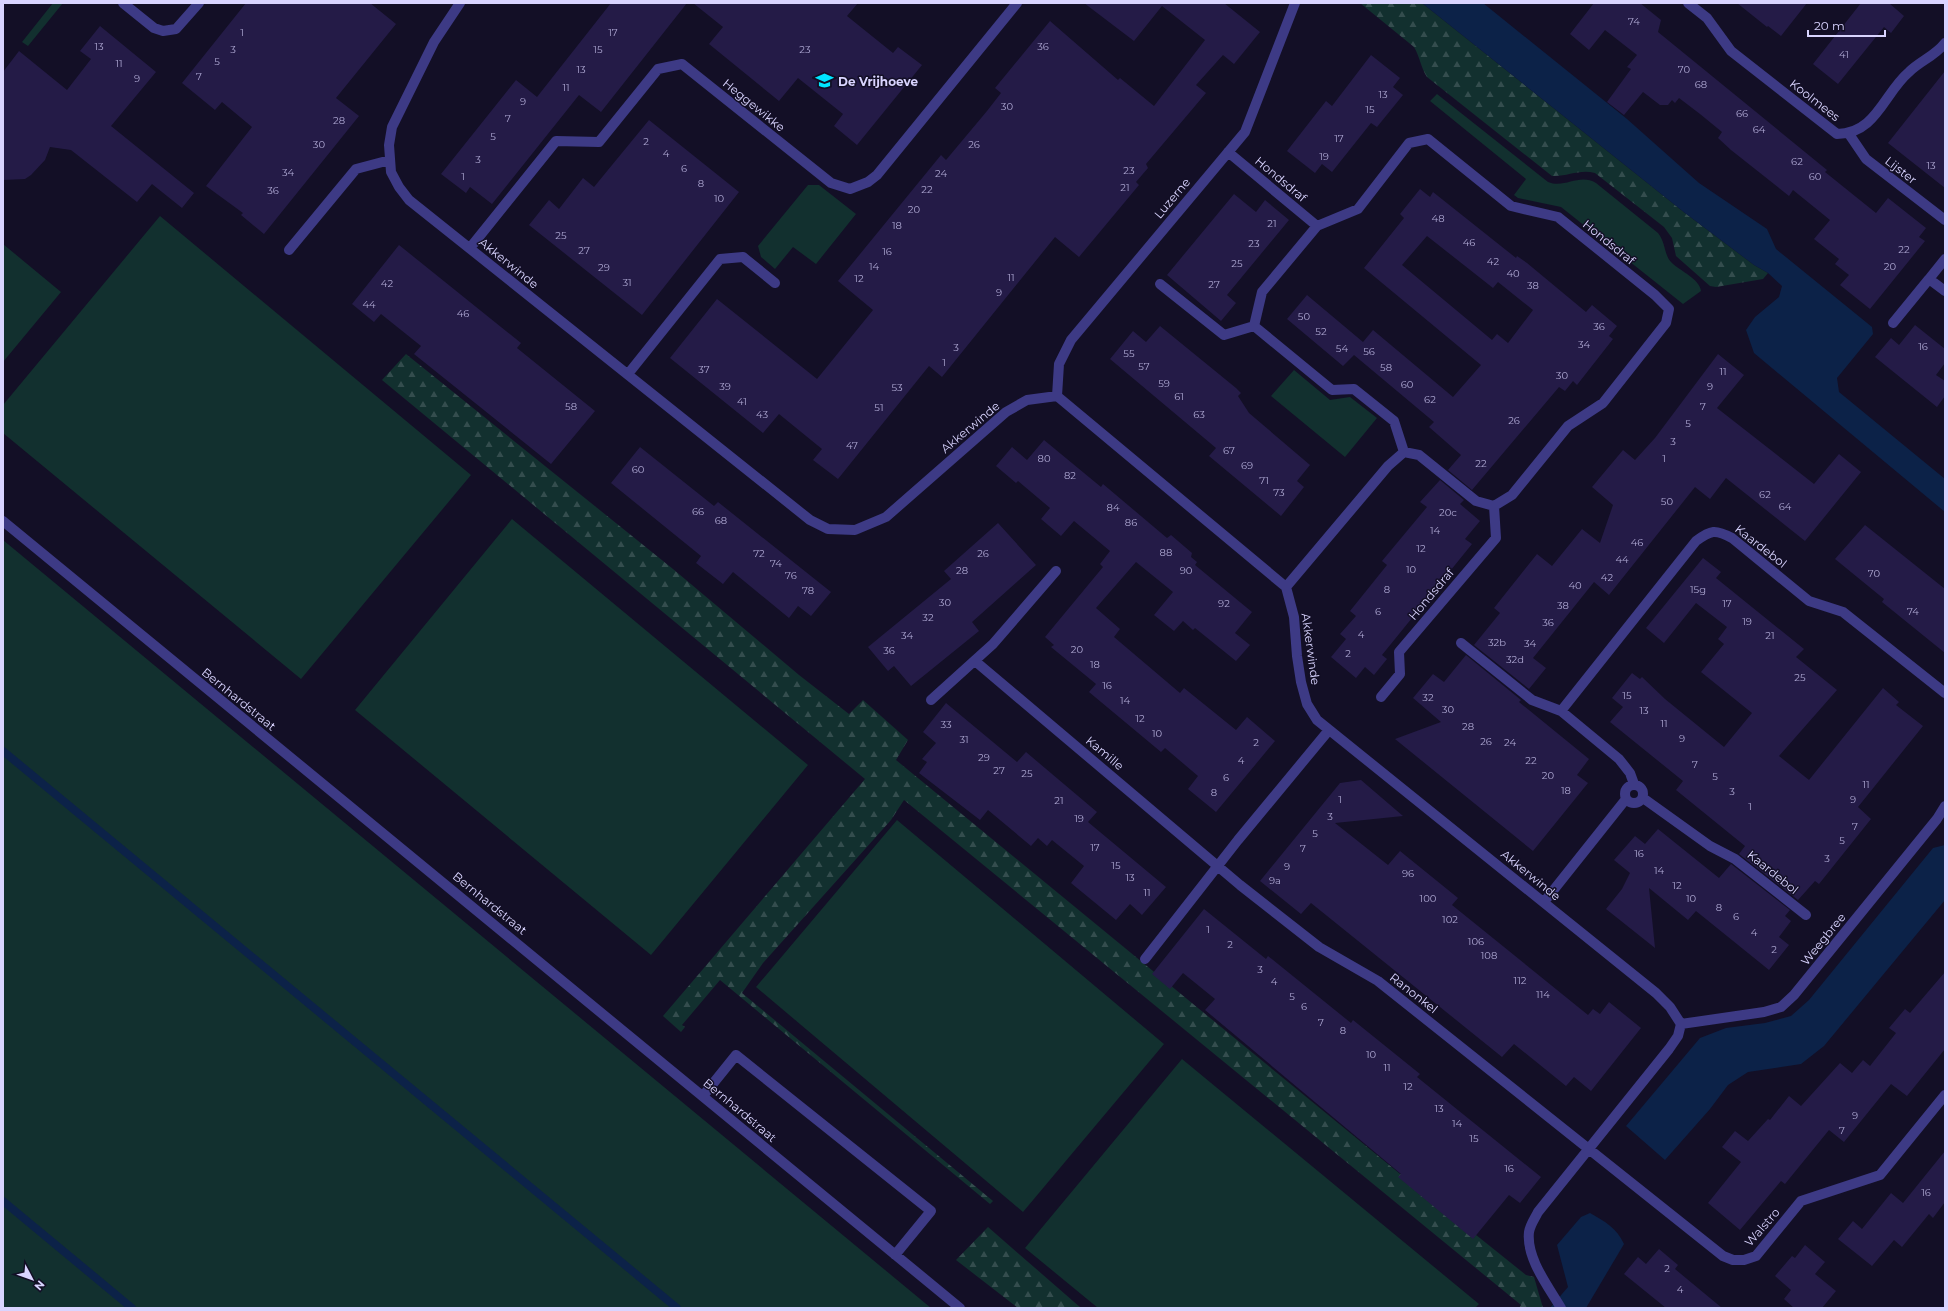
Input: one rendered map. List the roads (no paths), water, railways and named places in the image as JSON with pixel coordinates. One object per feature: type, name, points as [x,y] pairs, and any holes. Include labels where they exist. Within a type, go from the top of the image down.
[{"type":"street","points":[[123,3],[154,28],[163,31],[176,29],[199,3]]},
{"type":"street","name":"Akkerwinde","points":[[460,3],[434,42],[392,127],[390,160],[391,172],[399,187],[409,200],[810,520],[828,529],[855,530],[886,517],[1006,412],[1027,400],[1057,396]]},
{"type":"street","name":"Heggewikke","points":[[470,248],[556,141],[599,142],[658,69],[682,64],[831,183],[850,189],[868,182],[877,175],[1017,3]]},
{"type":"street","name":"Koolmees","points":[[1688,3],[1707,18],[1731,51],[1837,134],[1849,134],[1866,125],[1908,72],[1939,51],[1945,43]]},
{"type":"street","name":"Luzerne","points":[[1057,396],[1059,364],[1071,340],[1244,132],[1293,4]]},
{"type":"street","name":"Lijster","points":[[1849,134],[1866,159],[1945,220]]},
{"type":"street","name":"Hondsdraf","points":[[1254,326],[1262,292],[1317,226],[1358,208],[1409,143],[1428,138],[1511,206],[1558,217],[1655,295],[1669,309],[1666,323],[1603,403],[1568,426],[1512,495],[1494,506],[1496,538],[1399,652],[1400,674],[1381,697]]},
{"type":"street","name":"Hondsdraf","points":[[1228,152],[1317,226]]},
{"type":"street","points":[[289,250],[356,168],[390,160]]},
{"type":"street","points":[[628,374],[720,259],[743,257],[775,283]]},
{"type":"street","points":[[1893,323],[1945,259]]},
{"type":"street","points":[[1929,279],[1945,291]]},
{"type":"street","points":[[1160,284],[1224,335],[1254,326],[1332,390],[1354,389],[1394,421],[1404,452]]},
{"type":"street","points":[[1057,396],[1286,587],[1388,466],[1404,452],[1419,454],[1476,501],[1494,506]]},
{"type":"street","name":"Bernhardstraat","points":[[3,521],[960,1308]]},
{"type":"street","name":"Kaardebol","points":[[1560,711],[1696,541],[1708,532],[1720,531],[1732,538],[1809,601],[1843,612],[1945,693]]},
{"type":"street","points":[[930,700],[993,644],[1056,571]]},
{"type":"street","name":"Akkerwinde","points":[[1286,587],[1294,617],[1301,682],[1307,704],[1317,720],[1656,993],[1670,1008],[1681,1024]]},
{"type":"street","name":"Kaardebol","points":[[1461,643],[1532,700],[1560,711],[1619,759],[1630,773],[1634,784],[1640,786],[1644,792],[1643,798],[1710,846],[1735,859],[1806,915]]},
{"type":"street","name":"Kamille","points":[[975,661],[1218,866]]},
{"type":"street","points":[[1145,959],[1218,866],[1329,730]]},
{"type":"street","points":[[1634,784],[1628,786],[1624,792],[1626,799],[1629,803],[1634,804],[1643,798]]},
{"type":"street","points":[[1544,902],[1626,799]]},
{"type":"street","name":"Weegbree","points":[[1681,1024],[1764,1012],[1781,1007],[1799,989],[1937,819],[1945,806]]},
{"type":"street","name":"Ranonkel","points":[[1218,866],[1319,947],[1378,981],[1589,1148]]},
{"type":"street","points":[[1559,1304],[1534,1261],[1529,1246],[1529,1230],[1538,1212],[1669,1050],[1678,1036],[1681,1024]]},
{"type":"street","points":[[703,1096],[736,1055],[931,1211],[895,1255]]},
{"type":"street","name":"Walstro","points":[[1589,1148],[1723,1256],[1733,1260],[1744,1260],[1756,1256],[1801,1201],[1880,1175],[1945,1095]]},
{"type":"water","points":[[1422,3],[1483,3],[1627,119],[1699,183],[1767,229],[1776,249],[1872,327],[1873,334],[1837,378],[1839,392],[1945,479],[1945,512],[1754,353],[1746,330],[1755,317],[1779,297],[1782,286],[1768,273],[1754,265],[1685,213]]},
{"type":"water","points":[[1945,845],[1945,900],[1824,1046],[1801,1064],[1748,1072],[1728,1085],[1710,1109],[1665,1160],[1626,1126],[1700,1038],[1726,1028],[1765,1023],[1791,1016],[1809,1000],[1933,848]]},
{"type":"water","points":[[1590,1213],[1614,1229],[1624,1244],[1586,1308],[1550,1308],[1568,1287],[1557,1245],[1581,1217]]},
{"type":"waterway","points":[[3,751],[677,1308]]},
{"type":"waterway","points":[[3,1201],[132,1308]]},
{"type":"place","name":"De Vrijhoeve","points":[[825,81]]}]
